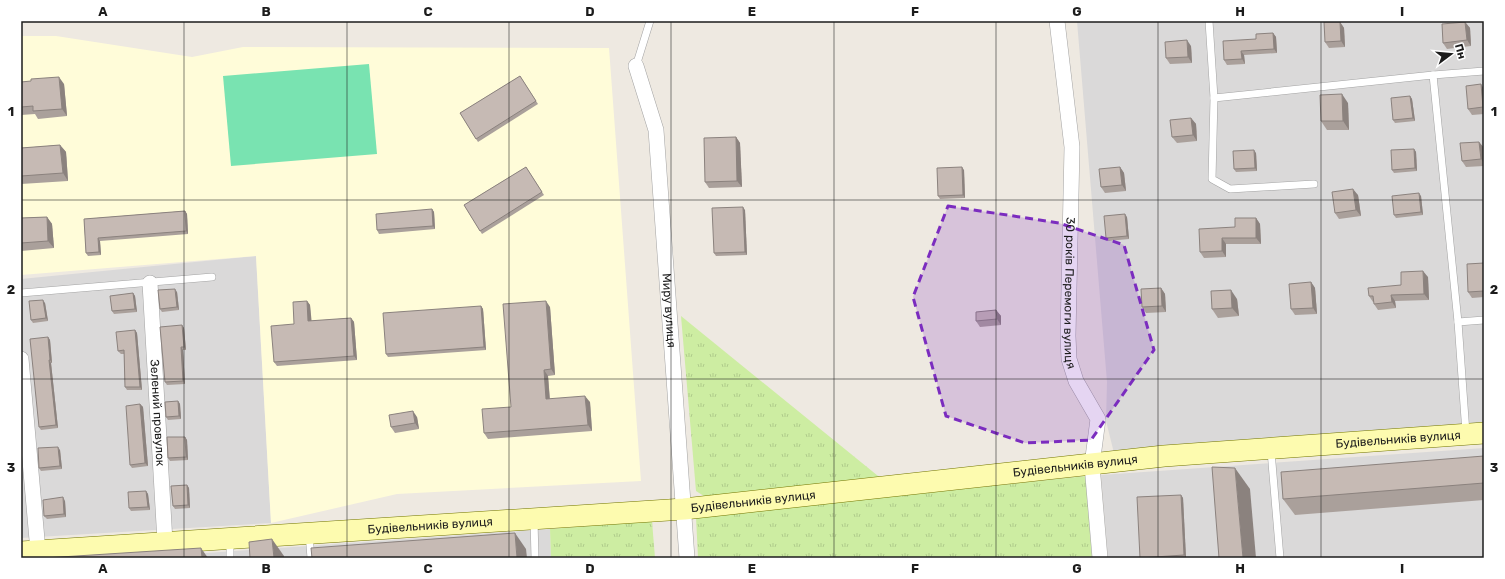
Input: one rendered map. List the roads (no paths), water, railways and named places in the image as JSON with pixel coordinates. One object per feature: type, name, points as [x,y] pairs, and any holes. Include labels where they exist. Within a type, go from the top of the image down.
[{"type":"street","name":"30 років Перемоги вулиця","points":[[1057,21],[1072,147],[1068,336],[1069,359],[1076,380],[1098,419],[1092,465],[1100,558]]},
{"type":"street","name":"Миру вулиця","points":[[636,66],[656,130],[687,558]]},
{"type":"street","name":"Зелений провулок","points":[[150,283],[165,542]]},
{"type":"street","points":[[21,359],[29,551]]},
{"type":"street","name":"Будівельників вулиця","points":[[29,551],[165,542],[230,548],[309,533],[684,509],[1164,456],[1475,433]]},
{"type":"lane","points":[[636,66],[650,21]]},
{"type":"lane","points":[[1208,21],[1214,98],[1212,179],[1230,189],[1314,184]]},
{"type":"lane","points":[[1214,98],[1484,71]]},
{"type":"lane","points":[[1433,75],[1458,322],[1475,433]]},
{"type":"lane","points":[[21,293],[212,277]]},
{"type":"lane","points":[[1458,322],[1484,320]]},
{"type":"lane","points":[[1271,448],[1280,558]]},
{"type":"lane","points":[[534,518],[536,558]]},
{"type":"lane","points":[[309,533],[311,558]]}]
